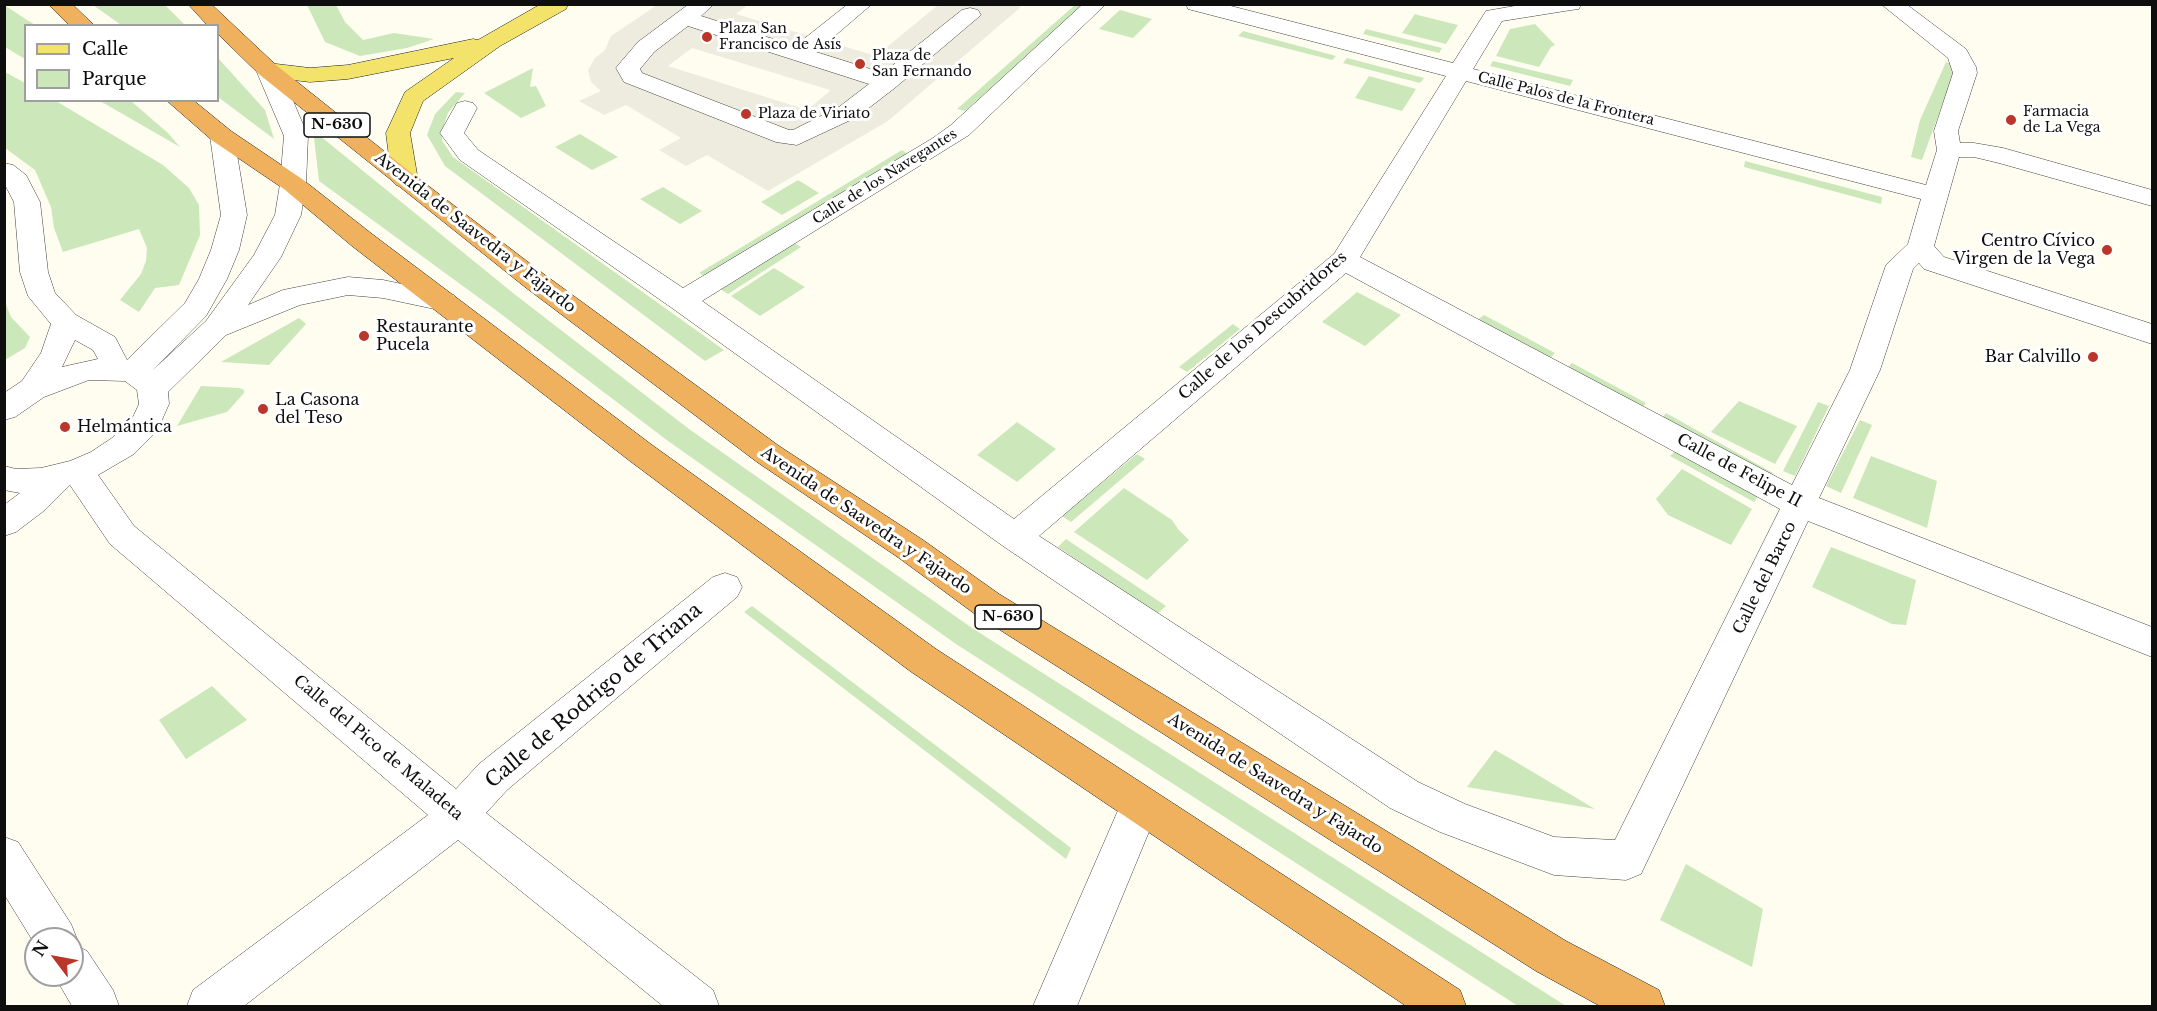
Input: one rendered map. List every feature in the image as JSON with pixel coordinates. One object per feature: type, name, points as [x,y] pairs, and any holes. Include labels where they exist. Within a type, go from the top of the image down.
[{"type":"highway","points":[[58,4],[82,24]]},
{"type":"highway","name":"Avenida de Saavedra y Fajardo","points":[[198,4],[268,70],[405,180],[701,406],[987,604],[1551,957],[1643,1006]]},
{"type":"highway","points":[[180,102],[222,136],[293,184],[362,240],[641,453],[922,660],[1444,1006]]},
{"type":"main road","points":[[405,180],[398,133],[413,97],[492,41],[558,4]]},
{"type":"main road","points":[[268,70],[310,75],[348,72],[424,58],[492,41]]},
{"type":"street","points":[[704,4],[646,47],[628,68],[632,76],[786,137],[797,138],[848,112],[970,15]]},
{"type":"street","points":[[787,45],[862,4]]},
{"type":"street","name":"Calle de los Navegantes","points":[[682,301],[942,143],[960,130],[1096,4]]},
{"type":"street","name":"Calle Palos de la Frontera","points":[[1196,4],[1935,195]]},
{"type":"street","name":"Calle de los Descubridores","points":[[1015,537],[1344,260],[1458,71],[1494,16],[1572,4]]},
{"type":"street","name":"Calle del Barco","points":[[1015,537],[1404,795],[1454,819],[1554,856],[1626,860],[1866,370],[1900,265],[1920,247],[1949,150],[1946,131],[1965,74],[1958,54],[1891,4]]},
{"type":"street","points":[[684,18],[787,45],[888,82]]},
{"type":"street","points":[[216,328],[267,256],[288,215],[293,184],[296,135],[268,70]]},
{"type":"street","points":[[465,108],[452,133],[469,155],[682,301],[1015,537]]},
{"type":"street","points":[[134,377],[196,309],[213,279],[225,250],[234,215],[222,136]]},
{"type":"street","points":[[1949,150],[1974,150],[2002,156],[2152,198]]},
{"type":"street","points":[[4,170],[17,180],[27,202],[34,272],[42,296],[66,322],[105,344],[154,404],[146,423],[123,446],[102,460],[68,474],[33,480],[4,478]]},
{"type":"street","points":[[1920,247],[1934,263],[2152,334]]},
{"type":"street","name":"Calle de Felipe II","points":[[1344,260],[1801,505],[2152,642]]},
{"type":"street","points":[[4,409],[33,390],[80,372],[134,377],[216,328],[293,297],[348,286],[383,289],[444,302]]},
{"type":"street","points":[[33,390],[55,354],[66,322]]},
{"type":"street","points":[[4,523],[68,474]]},
{"type":"street","name":"Calle del Pico de Maladeta","points":[[68,474],[122,535],[688,1004]]},
{"type":"street","name":"Calle de Rodrigo de Triana","points":[[209,1006],[420,848],[458,815],[493,777],[725,587]]},
{"type":"street","points":[[1055,1006],[1140,805]]},
{"type":"street","points":[[4,856],[48,927]]},
{"type":"street","points":[[84,985],[97,1006]]},
{"type":"green space","points":[[4,5],[33,24],[24,24],[24,58],[5,47]]},
{"type":"green space","points":[[93,5],[165,5],[184,24],[120,24]]},
{"type":"green space","points":[[307,5],[336,5],[345,22],[363,40],[394,33],[434,39],[407,48],[360,56],[325,42]]},
{"type":"green space","points":[[1075,5],[1084,5],[965,111],[957,109]]},
{"type":"green space","points":[[1120,10],[1152,19],[1133,38],[1099,29]]},
{"type":"green space","points":[[1415,14],[1458,25],[1446,44],[1402,33]]},
{"type":"green space","points":[[1535,24],[1555,45],[1551,47],[1539,67],[1496,56],[1510,29]]},
{"type":"green space","points":[[1366,29],[1442,48],[1439,53],[1363,34]]},
{"type":"green space","points":[[1243,31],[1336,56],[1332,60],[1238,36]]},
{"type":"green space","points":[[1347,58],[1424,78],[1420,83],[1343,63]]},
{"type":"green space","points":[[219,59],[265,110],[274,139],[219,98]]},
{"type":"green space","points":[[1493,61],[1573,80],[1570,86],[1490,66]]},
{"type":"green space","points":[[1946,62],[1950,63],[1954,72],[1922,160],[1911,157],[1920,120]]},
{"type":"green space","points":[[533,68],[530,87],[536,86],[546,106],[521,118],[484,93]]},
{"type":"green space","points":[[5,72],[24,82],[24,102],[58,102],[163,165],[189,188],[199,205],[200,235],[179,285],[155,288],[139,312],[120,300],[141,274],[146,261],[147,248],[139,229],[63,252],[54,228],[51,207],[35,170],[5,148]]},
{"type":"green space","points":[[1369,76],[1416,89],[1402,111],[1355,98]]},
{"type":"green space","points":[[456,92],[465,93],[448,113],[442,140],[453,157],[724,350],[705,361],[445,166],[427,135],[435,114]]},
{"type":"green space","points":[[102,102],[132,102],[168,133],[180,147]]},
{"type":"green space","points":[[580,134],[618,157],[592,170],[555,147]]},
{"type":"green space","points":[[319,135],[513,293],[689,429],[972,628],[1566,1006],[1518,1006],[956,644],[668,441],[493,308],[319,181],[314,138]]},
{"type":"green space","points":[[902,150],[908,154],[705,276],[699,273]]},
{"type":"green space","points":[[1745,161],[1882,197],[1881,204],[1744,167]]},
{"type":"green space","points":[[798,180],[819,193],[782,215],[761,202]]},
{"type":"green space","points":[[663,187],[702,211],[680,224],[640,199]]},
{"type":"green space","points":[[794,243],[801,247],[728,294],[720,289]]},
{"type":"green space","points":[[774,268],[805,287],[760,316],[731,296]]},
{"type":"green space","points":[[1357,292],[1401,315],[1365,346],[1322,322]]},
{"type":"green space","points":[[5,302],[11,317],[30,337],[25,348],[5,360]]},
{"type":"green space","points":[[1484,315],[1555,353],[1549,359],[1476,321]]},
{"type":"green space","points":[[299,318],[306,324],[269,365],[221,362]]},
{"type":"green space","points":[[1233,324],[1240,329],[1187,372],[1179,367]]},
{"type":"green space","points":[[1572,363],[1646,403],[1641,409],[1566,369]]},
{"type":"green space","points":[[201,386],[240,388],[244,390],[244,393],[227,412],[177,426]]},
{"type":"green space","points":[[1739,401],[1797,426],[1775,464],[1711,432]]},
{"type":"green space","points":[[1818,402],[1829,406],[1795,476],[1783,471]]},
{"type":"green space","points":[[1666,413],[1773,473],[1768,478],[1661,419]]},
{"type":"green space","points":[[1860,420],[1872,425],[1841,493],[1826,486]]},
{"type":"green space","points":[[1017,422],[1056,449],[1017,482],[977,455]]},
{"type":"green space","points":[[1676,450],[1759,495],[1754,502],[1670,456]]},
{"type":"green space","points":[[1137,454],[1145,459],[1071,522],[1062,516]]},
{"type":"green space","points":[[1871,456],[1937,481],[1927,528],[1853,498]]},
{"type":"green space","points":[[1682,469],[1752,509],[1731,545],[1668,515],[1656,499]]},
{"type":"green space","points":[[1124,488],[1172,520],[1189,540],[1147,580],[1074,532]]},
{"type":"green space","points":[[1066,539],[1166,606],[1157,614],[1058,547]]},
{"type":"green space","points":[[1831,547],[1916,580],[1906,625],[1892,624],[1812,587]]},
{"type":"green space","points":[[752,606],[1071,848],[1066,859],[744,612]]},
{"type":"green space","points":[[212,686],[247,720],[186,759],[159,720]]},
{"type":"green space","points":[[1495,750],[1511,759],[1595,809],[1467,787]]},
{"type":"green space","points":[[1686,864],[1763,909],[1752,967],[1660,920]]},
{"type":"shaded area","points":[[1011,4],[1021,7],[888,121],[768,191],[707,155],[686,166],[659,150],[681,138],[626,105],[604,115],[579,101],[601,91],[591,82],[588,70],[595,58],[605,50],[611,36],[657,5],[748,5],[736,14],[876,56],[938,5]],"holes":[[[692,48],[830,90],[807,110],[668,66]]]},
{"type":"place","name":"Plaza San Francisco de Asís","points":[[707,37]]},
{"type":"place","name":"Plaza de San Fernando","points":[[860,64]]},
{"type":"place","name":"Plaza de Viriato","points":[[746,114]]},
{"type":"place","name":"Farmacia de La Vega","points":[[2011,120]]},
{"type":"place","name":"Centro Cívico Virgen de la Vega","points":[[2107,250]]},
{"type":"place","name":"Restaurante Pucela","points":[[364,336]]},
{"type":"place","name":"Bar Calvillo","points":[[2093,357]]},
{"type":"place","name":"La Casona del Teso","points":[[263,409]]},
{"type":"place","name":"Helmántica","points":[[65,427]]}]
